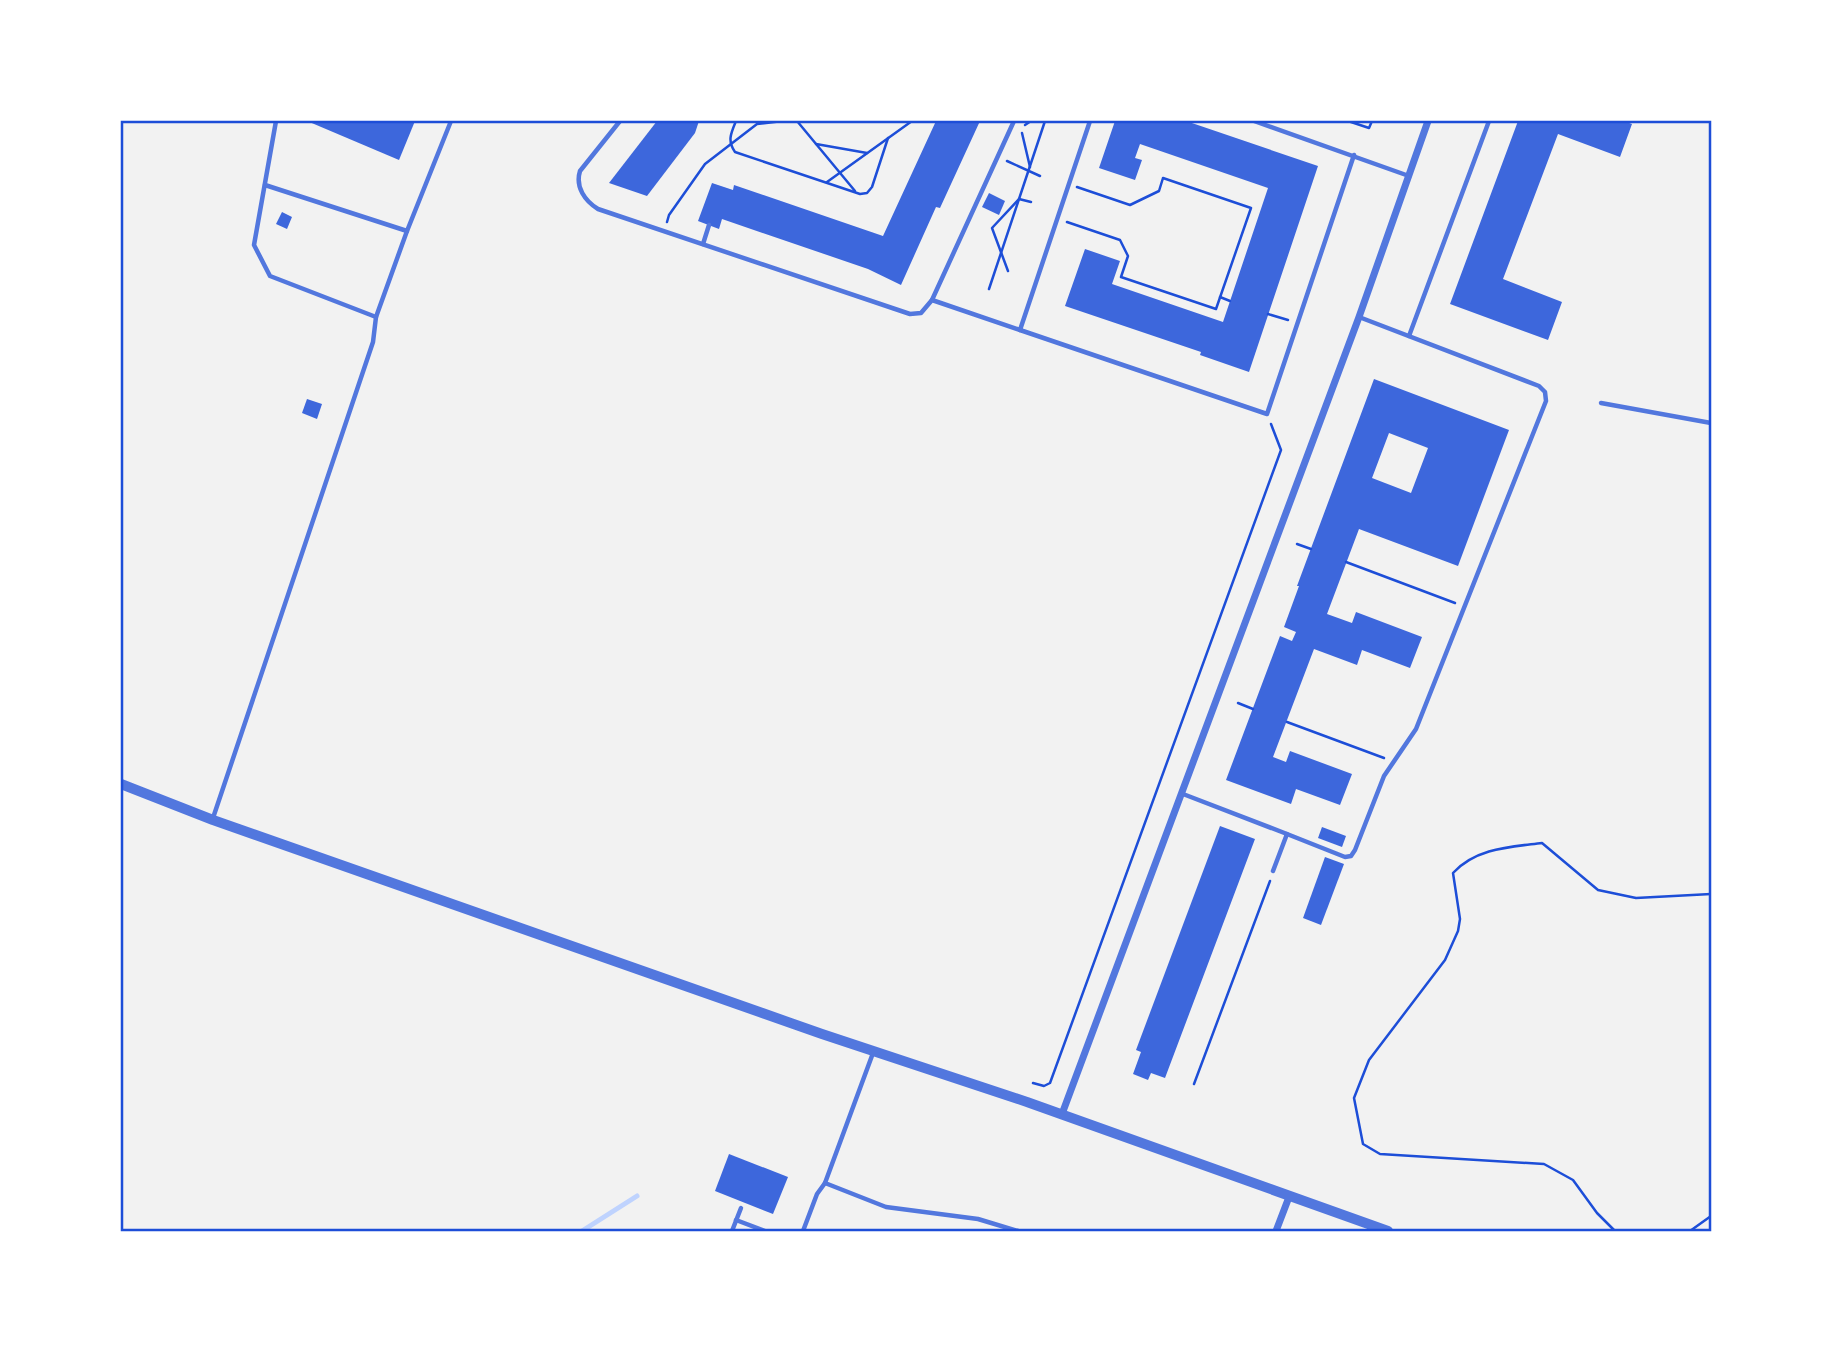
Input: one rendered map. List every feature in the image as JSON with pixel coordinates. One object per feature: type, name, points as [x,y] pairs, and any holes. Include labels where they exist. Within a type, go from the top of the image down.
[{"type":"street","points":[[1062,1114],[1359,317],[1428,121]]},
{"type":"street","points":[[121,784],[213,820],[1062,1114],[1388,1231]]},
{"type":"street","points":[[1276,1231],[1289,1197]]},
{"type":"lane","points":[[276,121],[254,245],[270,276],[376,317]]},
{"type":"lane","points":[[213,820],[373,342],[376,317],[451,121]]},
{"type":"lane","points":[[620,121],[580,171],[579,186],[589,203],[598,209],[664,232],[909,314],[921,313],[932,300],[1014,121]]},
{"type":"lane","points":[[1020,330],[1090,121]]},
{"type":"lane","points":[[1254,121],[1409,176]]},
{"type":"lane","points":[[1409,336],[1489,121]]},
{"type":"lane","points":[[932,300],[1267,414],[1354,155]]},
{"type":"lane","points":[[265,185],[407,231]]},
{"type":"lane","points":[[703,245],[709,225]]},
{"type":"lane","points":[[1183,794],[1345,857],[1351,856],[1384,776],[1416,729],[1546,401],[1545,392],[1539,386],[1359,317]]},
{"type":"lane","points":[[1601,403],[1711,423]]},
{"type":"lane","points":[[1273,872],[1287,834]]},
{"type":"lane","points":[[1335,861],[1338,854]]},
{"type":"lane","points":[[803,1231],[817,1195],[825,1183],[874,1051]]},
{"type":"lane","points":[[825,1183],[886,1207],[978,1219],[1018,1231]]},
{"type":"lane","points":[[732,1231],[741,1208]]},
{"type":"lane","points":[[736,1220],[765,1231]]},
{"type":"path","points":[[736,121],[730,145],[735,152],[856,193],[867,193],[872,187],[888,138]]},
{"type":"path","points":[[664,232],[670,215],[705,164],[757,124],[783,121]]},
{"type":"path","points":[[797,121],[856,193]]},
{"type":"path","points":[[826,183],[912,121]]},
{"type":"path","points":[[1030,167],[1020,128],[1031,121]]},
{"type":"path","points":[[989,289],[1045,121]]},
{"type":"path","points":[[1348,121],[1370,128],[1372,121]]},
{"type":"path","points":[[816,144],[867,153]]},
{"type":"path","points":[[998,157],[1040,176]]},
{"type":"path","points":[[1057,218],[1120,240],[1128,256],[1121,277],[1216,309],[1251,208],[1163,178],[1159,191],[1130,205],[1069,185]]},
{"type":"path","points":[[1019,199],[1031,202]]},
{"type":"path","points":[[1008,271],[992,228],[1019,199]]},
{"type":"path","points":[[1220,297],[1230,301]]},
{"type":"path","points":[[1268,314],[1297,323]]},
{"type":"path","points":[[1033,1083],[1044,1086],[1050,1083],[1281,450],[1267,414]]},
{"type":"path","points":[[1297,544],[1311,549]]},
{"type":"path","points":[[1346,562],[1464,607]]},
{"type":"path","points":[[1238,704],[1253,709]]},
{"type":"path","points":[[1287,722],[1394,762]]},
{"type":"path","points":[[1615,1231],[1597,1213],[1573,1180],[1544,1164],[1380,1154],[1363,1144],[1354,1098],[1369,1060],[1445,960],[1458,931],[1460,919],[1453,873],[1461,864],[1488,850],[1542,843],[1598,890],[1636,898],[1711,894]]},
{"type":"path","points":[[1194,1084],[1273,872]]},
{"type":"path","points":[[1690,1231],[1711,1216]]},
{"type":"building","points":[[307,121],[415,121],[399,160]]},
{"type":"building","points":[[657,121],[699,121],[695,133],[647,196],[609,183]]},
{"type":"building","points":[[936,121],[980,121],[940,208],[936,207],[901,285],[868,269],[722,219],[719,229],[698,221],[712,183],[733,190],[734,185],[883,236]]},
{"type":"building","points":[[1115,121],[1186,121],[1318,166],[1249,372],[1200,355],[1201,352],[1065,306],[1085,249],[1120,261],[1112,284],[1223,322],[1268,188],[1140,144],[1135,158],[1142,160],[1135,180],[1099,168]]},
{"type":"building","points":[[1518,121],[1624,121],[1632,124],[1620,157],[1558,134],[1503,279],[1562,302],[1548,340],[1450,304]]},
{"type":"building","points":[[989,193],[1005,201],[999,215],[982,207]]},
{"type":"building","points":[[282,212],[292,217],[287,229],[276,224]]},
{"type":"building","points":[[1374,379],[1509,430],[1458,566],[1359,529],[1327,614],[1352,623],[1356,612],[1422,637],[1410,668],[1362,650],[1357,665],[1314,649],[1273,757],[1286,762],[1290,751],[1352,774],[1340,805],[1296,789],[1291,804],[1226,780],[1280,636],[1292,641],[1296,632],[1284,627]],"holes":[[[1389,433],[1428,448],[1411,493],[1372,478]]]},
{"type":"building","points":[[307,399],[322,404],[317,419],[302,413]]},
{"type":"building","points":[[1220,826],[1255,839],[1165,1078],[1151,1073],[1148,1080],[1133,1074],[1141,1052],[1136,1050]]},
{"type":"building","points":[[1322,827],[1346,836],[1342,847],[1318,838]]},
{"type":"building","points":[[1325,857],[1344,864],[1321,925],[1303,918]]},
{"type":"building","points":[[729,1154],[788,1177],[773,1214],[715,1191]]},
{"type":"waterway","points":[[582,1231],[637,1196]]}]
